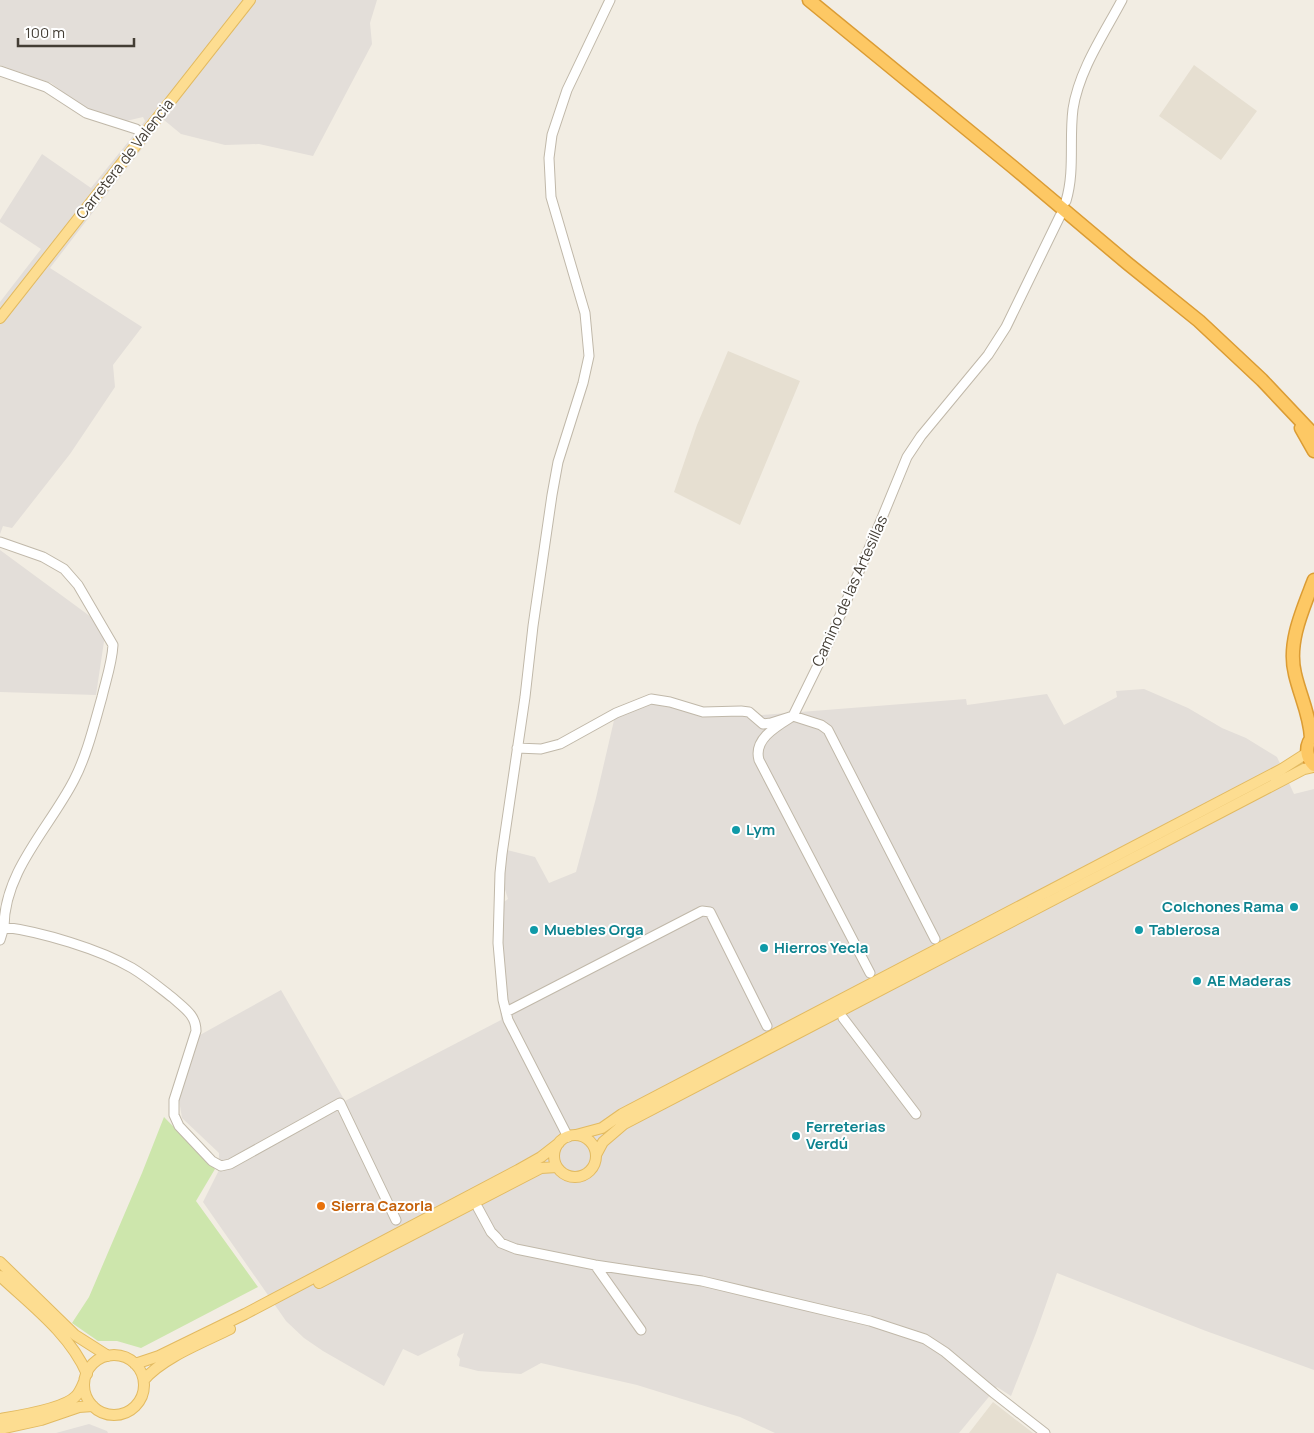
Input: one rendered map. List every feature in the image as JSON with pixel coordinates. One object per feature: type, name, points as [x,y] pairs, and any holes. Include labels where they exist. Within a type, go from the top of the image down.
[{"type":"highway","points":[[810,0],[1199,321],[1262,380],[1314,435]]},
{"type":"highway","points":[[1293,412],[1314,451]]},
{"type":"highway","points":[[1314,580],[1302,612],[1294,646],[1294,672],[1307,712],[1312,736],[1307,752],[1314,766]]},
{"type":"main road","name":"Carretera de Valencia","points":[[0,318],[250,0]]},
{"type":"main road","points":[[135,1364],[159,1356],[245,1314],[518,1170],[572,1136],[602,1128],[622,1114],[1282,769],[1307,752]]},
{"type":"main road","points":[[559,1143],[555,1152],[555,1162],[558,1167],[568,1176],[582,1176],[593,1167],[596,1155],[603,1142],[624,1124],[1304,769],[1314,766]]},
{"type":"main road","points":[[572,1136],[588,1139],[595,1148],[596,1155]]},
{"type":"main road","points":[[144,1380],[151,1371],[169,1360],[535,1171],[548,1166],[558,1167]]},
{"type":"main road","points":[[0,1262],[75,1335],[108,1356]]},
{"type":"main road","points":[[0,1276],[74,1350],[86,1377],[85,1390],[93,1406],[104,1413],[114,1415],[124,1413],[133,1408],[139,1401],[143,1392],[144,1380],[135,1364],[125,1357],[108,1356],[99,1359],[92,1365],[86,1377],[76,1395],[66,1402],[0,1420]]},
{"type":"main road","points":[[0,1429],[41,1420],[79,1407],[93,1406]]},
{"type":"street","points":[[572,1136],[508,1020],[503,1000],[498,943],[500,872],[558,462],[589,356],[585,313],[551,197],[549,158],[552,135],[567,90],[610,0]]},
{"type":"street","points":[[1066,201],[1072,158],[1072,118],[1075,98],[1088,64],[1122,0]]},
{"type":"street","points":[[0,71],[46,87],[86,113],[136,129],[144,135]]},
{"type":"street","name":"Camino de las Artesillas","points":[[792,716],[823,655],[908,457],[921,436],[988,355],[1006,327],[1060,216]]},
{"type":"street","points":[[0,542],[44,557],[64,569],[78,585],[113,645],[105,685],[85,755],[75,779],[37,839],[16,878],[5,909],[4,927],[0,940]]},
{"type":"street","points":[[517,748],[541,749],[560,744],[616,713],[651,699],[670,702],[703,712],[749,712],[763,724],[771,724],[792,716],[821,724],[828,730],[935,939]]},
{"type":"street","points":[[792,716],[766,736],[758,748],[759,760],[870,972]]},
{"type":"street","points":[[506,1012],[702,911],[706,911],[710,912],[767,1026]]},
{"type":"street","points":[[4,927],[30,931],[76,945],[122,963],[151,980],[189,1011],[196,1021],[196,1031],[174,1100],[174,1115],[179,1126],[216,1164],[225,1166],[230,1164],[340,1103],[396,1220]]},
{"type":"street","points":[[843,1018],[916,1114]]},
{"type":"street","points":[[478,1208],[491,1232],[501,1242],[516,1249],[595,1265],[702,1281],[855,1317],[912,1334],[934,1343],[1045,1433]]},
{"type":"street","points":[[595,1265],[641,1330]]},
{"type":"shaded area","points":[[0,0],[377,0],[370,23],[372,44],[313,156],[259,144],[225,145],[181,134],[164,120],[50,268],[142,327],[113,365],[115,387],[70,454],[12,528],[3,526],[0,534],[0,302],[41,249],[0,222],[0,220],[42,154],[91,188],[145,121],[143,117],[126,121],[108,118],[79,105],[51,83],[0,65]]},
{"type":"shaded area","points":[[1194,65],[1257,111],[1221,160],[1159,116]]},
{"type":"shaded area","points":[[728,351],[800,381],[740,525],[674,492],[697,425]]},
{"type":"shaded area","points":[[0,550],[106,628],[96,695],[0,692]]},
{"type":"shaded area","points":[[1144,689],[1188,708],[1222,728],[1246,738],[1277,757],[1294,794],[1314,789],[1314,1370],[1206,1331],[1057,1273],[1011,1396],[997,1387],[959,1433],[775,1433],[740,1417],[637,1385],[541,1363],[521,1374],[478,1371],[459,1366],[460,1359],[457,1355],[464,1333],[418,1356],[403,1349],[384,1386],[323,1351],[304,1338],[286,1321],[203,1202],[219,1170],[219,1153],[182,1118],[179,1100],[200,1035],[281,990],[345,1101],[501,1020],[496,948],[501,904],[508,899],[502,880],[507,850],[535,857],[549,883],[576,872],[615,716],[657,701],[700,716],[762,715],[966,699],[967,705],[1047,694],[1064,725],[1117,697],[1116,691]]},
{"type":"shaded area","points":[[993,1402],[1033,1433],[969,1433]]},
{"type":"shaded area","points":[[89,1424],[108,1433],[56,1433]]},
{"type":"green space","points":[[164,1117],[215,1169],[196,1201],[258,1287],[141,1348],[117,1341],[98,1341],[72,1323],[89,1297]]},
{"type":"place","name":"Lym","points":[[736,830]]},
{"type":"place","name":"Colchones Rama","points":[[1294,907]]},
{"type":"place","name":"Muebles Orga","points":[[534,930]]},
{"type":"place","name":"Tablerosa","points":[[1139,930]]},
{"type":"place","name":"Hierros Yecla","points":[[764,948]]},
{"type":"place","name":"AE Maderas","points":[[1197,981]]},
{"type":"place","name":"Ferreterias Verdú","points":[[796,1136]]},
{"type":"place","name":"Sierra Cazorla","points":[[321,1206]]}]
